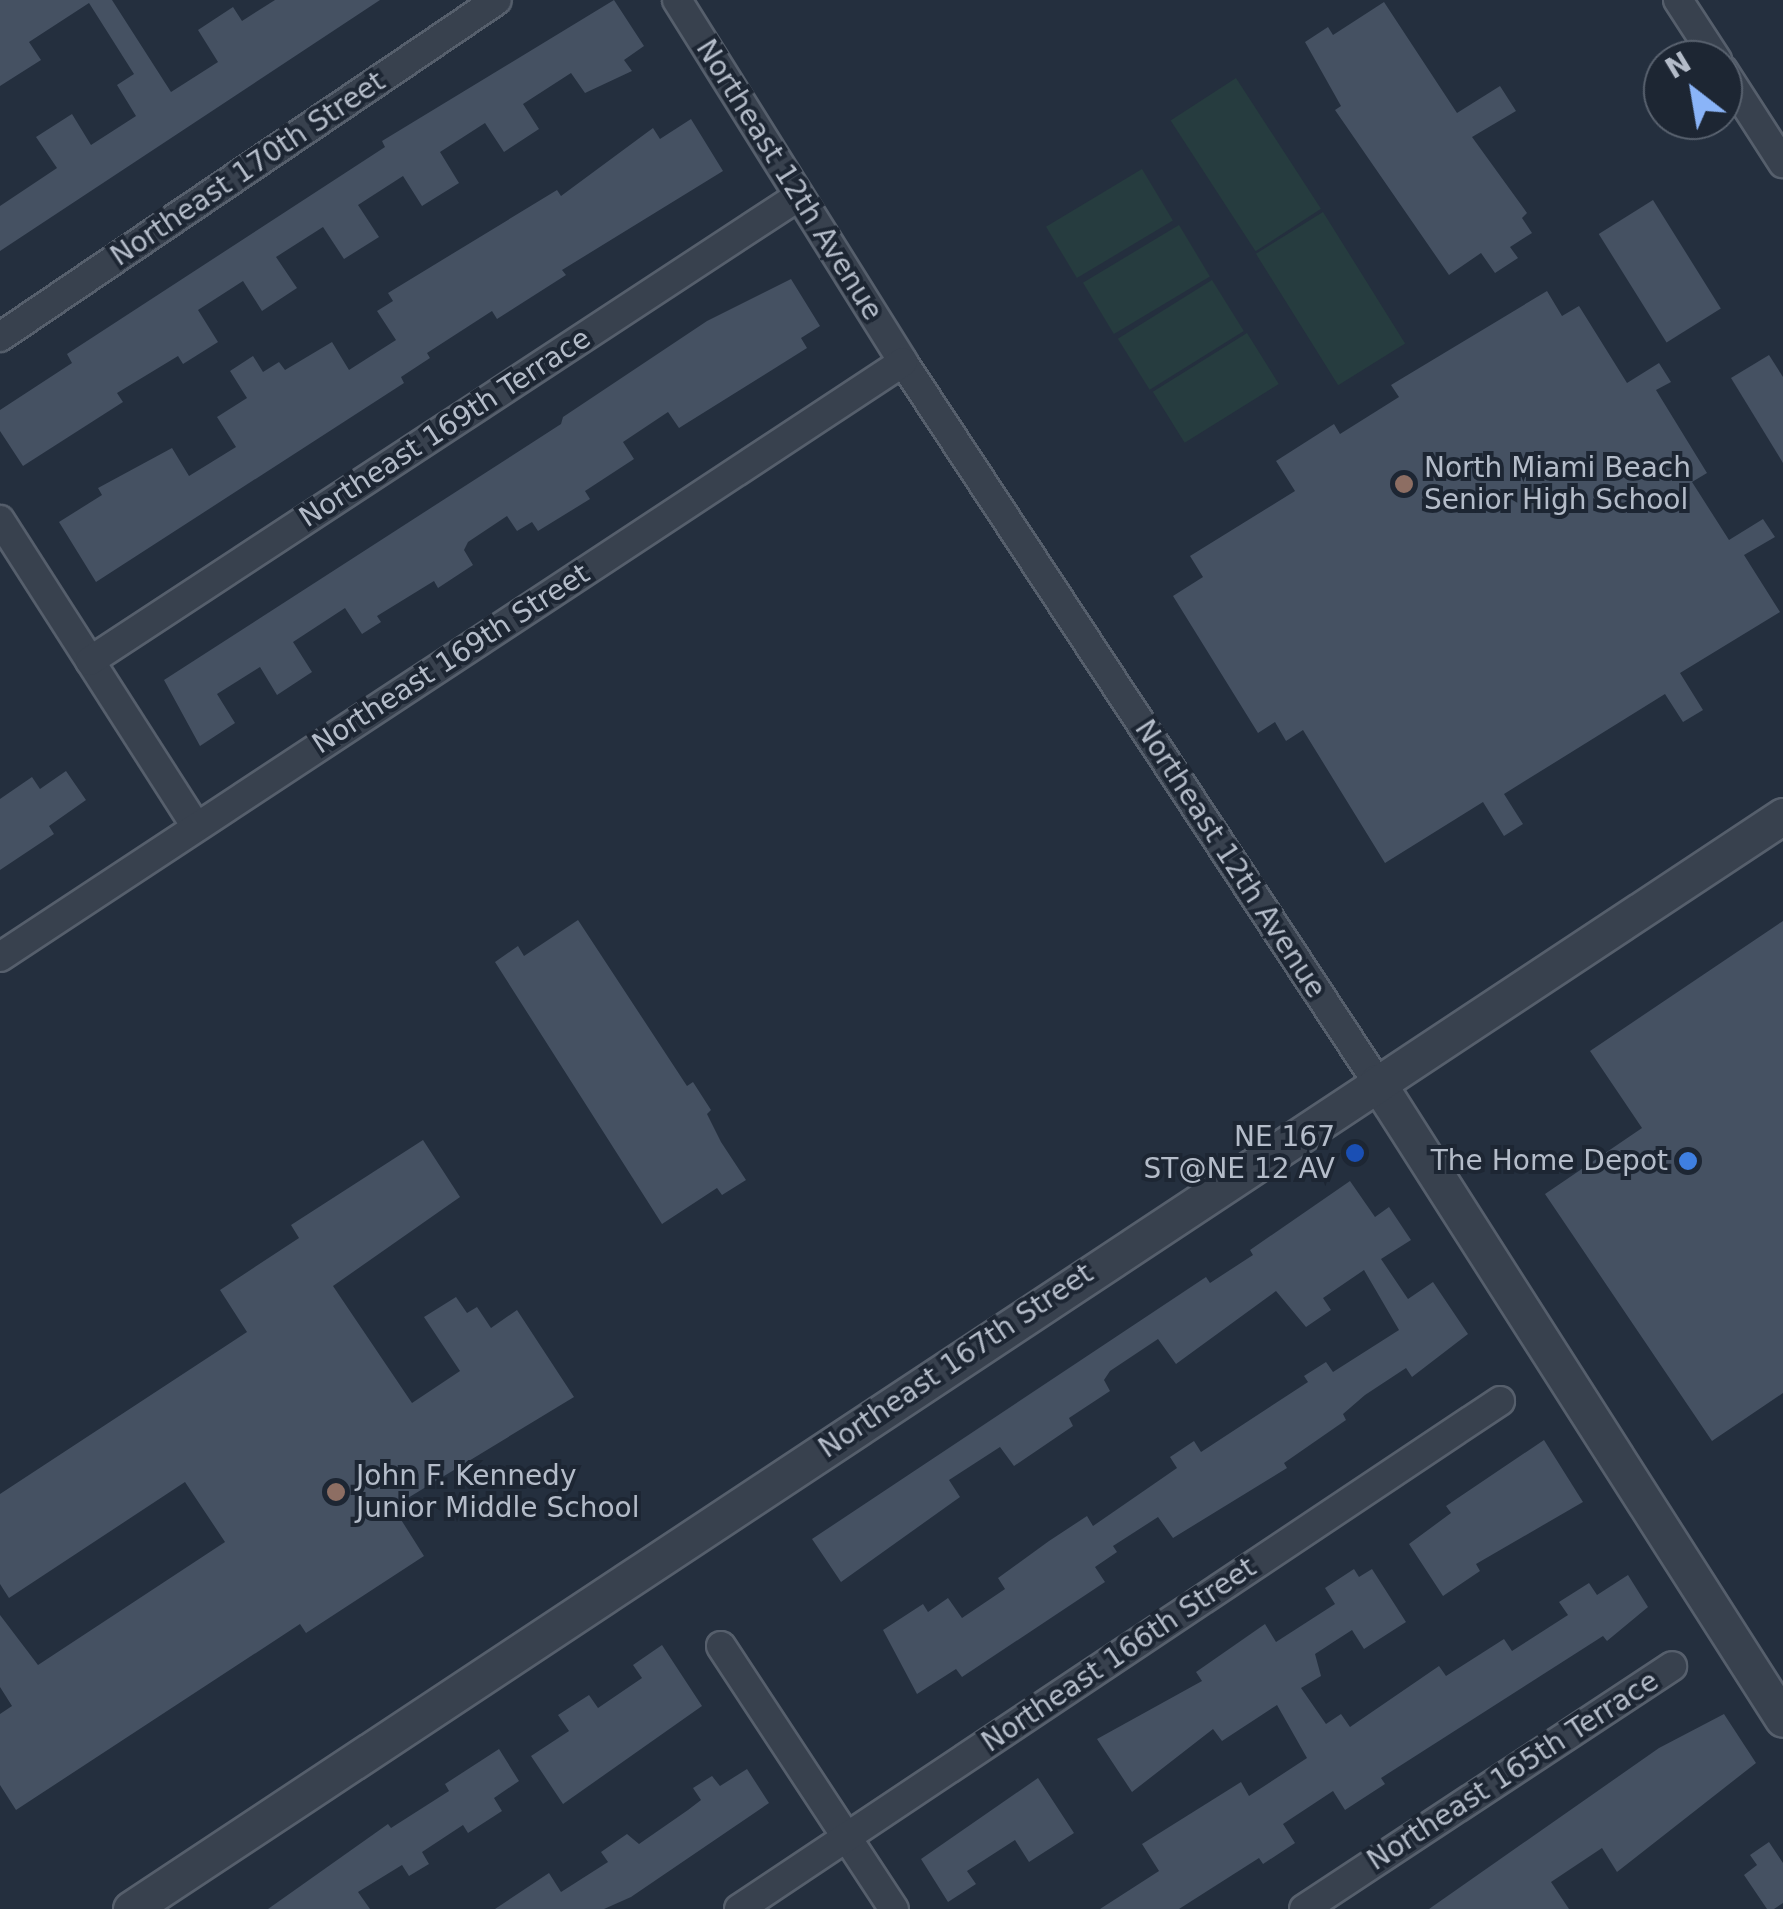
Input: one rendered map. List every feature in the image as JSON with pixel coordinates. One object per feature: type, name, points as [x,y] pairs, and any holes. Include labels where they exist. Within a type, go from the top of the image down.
[{"type":"street","name":"Northeast 170th Street","points":[[0,337],[496,0]]},
{"type":"street","name":"Northeast 12th Avenue","points":[[677,0],[903,362],[1377,1082],[1783,1719]]},
{"type":"street","points":[[1678,0],[1704,40]]},
{"type":"street","points":[[1743,101],[1783,163]]},
{"type":"street","name":"Northeast 169th Terrace","points":[[90,661],[800,196]]},
{"type":"street","name":"Northeast 169th Street","points":[[0,957],[903,362]]},
{"type":"street","points":[[0,520],[11,562],[90,661],[196,826]]},
{"type":"street","name":"Northeast 167th Street","points":[[131,1909],[1783,816]]},
{"type":"street","name":"Northeast 166th Street","points":[[738,1909],[1500,1402]]},
{"type":"street","points":[[721,1646],[894,1909]]},
{"type":"street","name":"Northeast 165th Terrace","points":[[1304,1909],[1672,1666]]},
{"type":"green space","points":[[1236,78],[1321,209],[1256,251],[1171,120]]},
{"type":"green space","points":[[1142,169],[1173,220],[1077,278],[1046,227]]},
{"type":"green space","points":[[1323,212],[1405,343],[1338,385],[1256,254]]},
{"type":"green space","points":[[1179,225],[1210,276],[1114,334],[1083,283]]},
{"type":"green space","points":[[1212,280],[1244,331],[1150,390],[1118,339]]},
{"type":"green space","points":[[1247,333],[1279,384],[1185,443],[1153,392]]},
{"type":"building","points":[[0,0],[112,0],[171,92],[218,62],[198,30],[233,7],[242,21],[275,0],[380,0],[0,251],[0,206],[57,168],[36,137],[72,114],[91,145],[136,116],[117,85],[134,74],[89,3],[29,42],[41,60],[0,86]]},
{"type":"building","points":[[614,0],[644,46],[624,60],[632,71],[585,93],[571,73],[523,104],[539,129],[504,152],[485,123],[440,152],[459,183],[422,206],[403,176],[358,205],[379,237],[344,259],[323,227],[276,257],[297,288],[262,311],[243,281],[198,310],[218,342],[183,364],[178,356],[117,393],[123,402],[23,466],[0,431],[0,410],[72,363],[67,354],[385,147],[382,141]]},
{"type":"building","points":[[1384,2],[1457,113],[1500,86],[1516,111],[1472,137],[1527,213],[1522,218],[1532,233],[1510,247],[1518,258],[1495,273],[1481,253],[1449,275],[1335,110],[1341,106],[1305,42],[1328,27],[1333,35]]},
{"type":"building","points":[[691,119],[723,171],[562,270],[566,275],[497,319],[492,311],[427,353],[430,358],[401,377],[404,383],[96,582],[59,522],[102,495],[98,488],[172,448],[189,476],[236,447],[217,417],[247,398],[230,371],[253,356],[263,372],[279,362],[285,370],[332,342],[349,370],[396,340],[377,311],[393,301],[388,293],[557,190],[561,196],[653,128],[660,139]]},
{"type":"building","points":[[1653,200],[1721,309],[1667,342],[1599,234]]},
{"type":"building","points":[[791,279],[820,326],[801,338],[807,348],[679,428],[668,412],[623,442],[634,459],[585,491],[590,499],[538,531],[532,522],[517,531],[507,516],[468,542],[464,550],[473,565],[438,588],[434,581],[377,616],[381,622],[362,634],[345,608],[293,642],[312,672],[277,695],[260,667],[217,694],[235,723],[200,746],[164,680],[561,424],[563,417],[707,321]]},
{"type":"building","points":[[1547,291],[1562,316],[1579,306],[1627,383],[1659,363],[1671,382],[1656,390],[1707,473],[1692,482],[1729,540],[1763,519],[1775,537],[1744,555],[1780,612],[1680,673],[1703,710],[1683,722],[1665,694],[1504,794],[1523,824],[1504,836],[1483,802],[1385,863],[1303,730],[1286,741],[1275,722],[1258,733],[1173,596],[1203,577],[1190,556],[1295,491],[1276,461],[1334,424],[1340,434],[1399,397],[1391,385]]},
{"type":"building","points":[[1769,355],[1783,377],[1783,463],[1731,378]]},
{"type":"building","points":[[66,771],[86,800],[49,826],[54,834],[0,870],[0,799],[32,777],[40,789]]},
{"type":"building","points":[[578,920],[687,1086],[693,1082],[711,1110],[707,1114],[721,1142],[746,1180],[722,1195],[717,1188],[662,1224],[495,962],[518,946],[524,956]]},
{"type":"building","name":"The Home Depot","points":[[1783,921],[1783,1393],[1712,1441],[1545,1194],[1642,1128],[1590,1051]]},
{"type":"building","points":[[423,1140],[460,1197],[333,1286],[412,1403],[460,1371],[424,1317],[456,1297],[467,1313],[477,1307],[491,1328],[517,1310],[574,1397],[393,1507],[424,1556],[306,1633],[300,1624],[16,1810],[0,1785],[0,1714],[12,1706],[0,1687],[0,1615],[38,1665],[225,1542],[185,1482],[9,1598],[0,1584],[0,1494],[247,1332],[220,1290],[299,1238],[291,1225]]},
{"type":"building","points":[[1350,1181],[1375,1217],[1389,1207],[1411,1240],[1381,1259],[1408,1299],[1433,1282],[1468,1334],[1412,1377],[1406,1368],[1365,1395],[1343,1414],[1346,1420],[1284,1463],[1287,1468],[1173,1538],[1158,1517],[1113,1546],[1117,1552],[1095,1567],[1105,1582],[962,1677],[956,1669],[917,1694],[883,1630],[923,1604],[928,1612],[948,1598],[962,1618],[1005,1589],[998,1578],[1049,1541],[1087,1516],[1093,1526],[1177,1468],[1170,1457],[1194,1441],[1201,1452],[1308,1382],[1304,1376],[1326,1362],[1333,1372],[1399,1330],[1364,1270],[1323,1298],[1331,1310],[1306,1327],[1276,1291],[1176,1364],[1158,1339],[1110,1371],[1104,1380],[1110,1391],[1069,1418],[1073,1426],[1014,1466],[1000,1447],[949,1480],[960,1497],[841,1582],[812,1539],[1206,1277],[1210,1283],[1253,1255],[1250,1250]]},
{"type":"building","points":[[1544,1440],[1583,1502],[1476,1564],[1480,1571],[1443,1596],[1409,1544],[1451,1513],[1446,1506]]},
{"type":"building","points":[[1354,1569],[1359,1577],[1372,1569],[1406,1622],[1364,1649],[1352,1630],[1315,1654],[1321,1676],[1301,1688],[1326,1724],[1341,1714],[1350,1727],[1439,1666],[1446,1676],[1504,1639],[1512,1651],[1568,1615],[1559,1602],[1589,1583],[1597,1595],[1628,1575],[1648,1607],[1607,1641],[1603,1636],[1381,1778],[1385,1784],[1345,1810],[1333,1791],[1283,1824],[1295,1843],[1263,1864],[1259,1858],[1179,1909],[1100,1909],[1159,1871],[1142,1844],[1241,1782],[1249,1796],[1307,1758],[1277,1705],[1222,1741],[1213,1729],[1132,1792],[1097,1739],[1202,1681],[1196,1672],[1265,1624],[1276,1642],[1335,1604],[1325,1588]]},
{"type":"building","points":[[662,1645],[702,1706],[563,1804],[531,1756],[569,1731],[558,1715],[589,1695],[598,1708],[642,1678],[633,1665]]},
{"type":"building","points":[[1724,1714],[1756,1763],[1617,1872],[1602,1848],[1551,1882],[1569,1909],[1429,1909],[1659,1748]]},
{"type":"building","points":[[499,1749],[519,1781],[494,1798],[502,1811],[468,1833],[463,1825],[422,1852],[429,1864],[409,1876],[402,1865],[358,1892],[370,1909],[268,1909],[388,1824],[391,1828],[449,1791],[445,1784]]},
{"type":"building","points":[[747,1769],[769,1803],[631,1897],[604,1909],[495,1909],[549,1873],[561,1892],[608,1862],[601,1852],[627,1834],[639,1844],[701,1800],[693,1788],[712,1776],[720,1786]]},
{"type":"building","points":[[1038,1778],[1074,1833],[1029,1862],[1015,1840],[967,1871],[976,1884],[948,1902],[921,1859]]},
{"type":"building","points":[[1769,1842],[1783,1863],[1783,1903],[1774,1909],[1767,1909],[1744,1875],[1757,1865],[1750,1855]]},
{"type":"place","name":"North Miami Beach Senior High School","points":[[1404,484]]},
{"type":"place","name":"NE 167 ST@NE 12 AV","points":[[1355,1153]]},
{"type":"place","name":"The Home Depot","points":[[1688,1161]]},
{"type":"place","name":"John F. Kennedy Junior Middle School","points":[[336,1492]]}]
